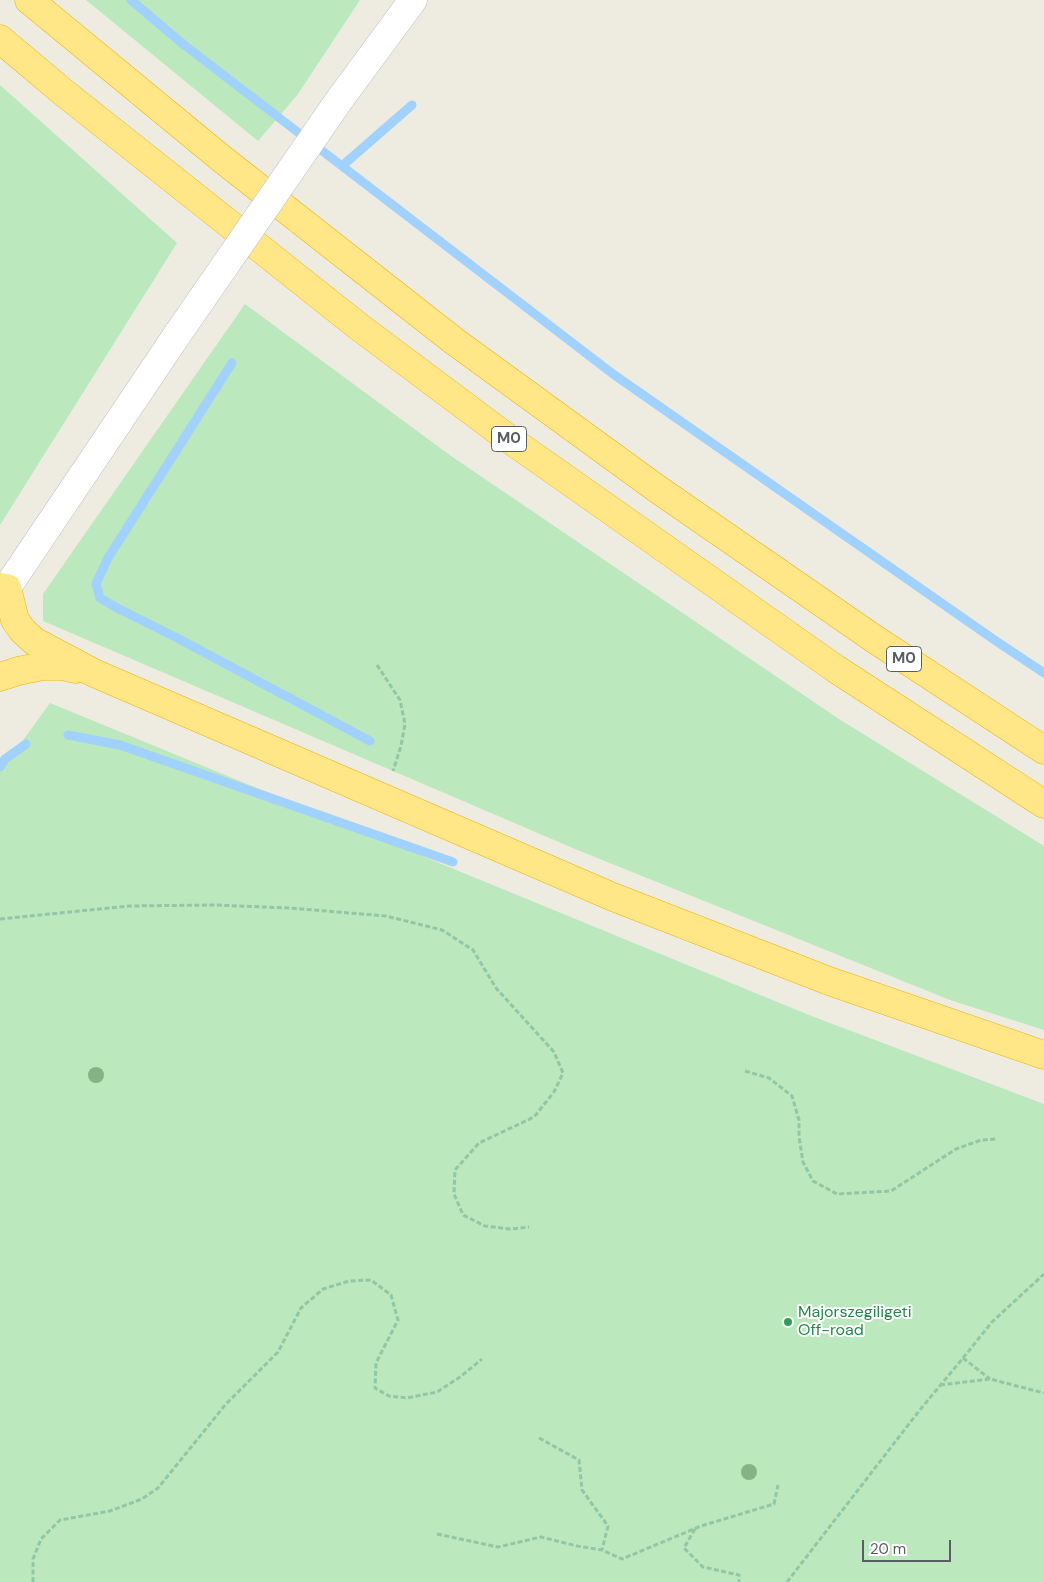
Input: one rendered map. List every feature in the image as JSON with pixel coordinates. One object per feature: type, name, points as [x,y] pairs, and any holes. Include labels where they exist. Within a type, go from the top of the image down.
[{"type":"highway","name":"M0","points":[[29,0],[230,166],[462,346],[656,488],[873,638],[1044,750]]},
{"type":"highway","name":"M0","points":[[0,39],[63,92],[358,326],[505,436],[836,669],[1044,804]]},
{"type":"highway","points":[[2,591],[14,620],[34,642],[94,673],[614,897],[830,981],[1044,1055]]},
{"type":"highway","points":[[0,677],[43,666],[63,666],[94,673]]},
{"type":"main road","points":[[2,591],[340,99],[413,0]]},
{"type":"path","points":[[377,665],[400,700],[406,724],[402,746],[384,798]]},
{"type":"path","points":[[0,919],[130,906],[214,905],[290,908],[386,916],[442,930],[473,950],[496,988],[554,1052],[563,1073],[554,1092],[534,1117],[479,1143],[455,1170],[454,1194],[463,1215],[485,1226],[510,1229],[529,1227]]},
{"type":"path","points":[[745,1071],[769,1078],[792,1096],[799,1120],[799,1137],[803,1162],[813,1181],[837,1194],[891,1191],[956,1149],[981,1140],[997,1139]]},
{"type":"path","points":[[787,1582],[940,1385],[992,1322],[1044,1274]]},
{"type":"path","points":[[33,1582],[33,1559],[41,1539],[60,1520],[110,1511],[142,1499],[158,1488],[226,1404],[278,1352],[301,1308],[322,1290],[349,1281],[371,1280],[391,1295],[398,1320],[376,1363],[375,1388],[389,1396],[407,1398],[437,1392],[460,1377],[482,1359]]},
{"type":"path","points":[[962,1358],[990,1379]]},
{"type":"path","points":[[940,1385],[990,1379],[1044,1393]]},
{"type":"path","points":[[539,1438],[579,1460],[582,1490],[608,1526],[602,1550]]},
{"type":"path","points":[[436,1534],[498,1547],[540,1537],[602,1550],[622,1559],[696,1528],[774,1504],[778,1485]]},
{"type":"path","points":[[696,1528],[684,1548],[703,1567],[739,1576],[740,1582]]},
{"type":"green space","points":[[86,0],[360,0],[298,94],[258,141]]},
{"type":"green space","points":[[0,85],[177,243],[0,525]]},
{"type":"green space","points":[[245,304],[451,456],[839,719],[1044,846],[1044,1030],[950,1000],[575,849],[43,621],[43,594]]},
{"type":"green space","points":[[50,703],[809,1015],[1044,1104],[1044,1582],[0,1582],[0,772]]},
{"type":"waterway","points":[[131,0],[183,44],[613,374],[1044,673]]},
{"type":"waterway","points":[[342,166],[412,105]]},
{"type":"waterway","points":[[232,363],[108,558],[96,584],[100,598],[370,741]]},
{"type":"waterway","points":[[68,735],[120,745],[453,862]]},
{"type":"waterway","points":[[0,767],[5,759],[26,744]]},
{"type":"place","name":"Majorszegiligeti Off-road","points":[[788,1322]]}]
